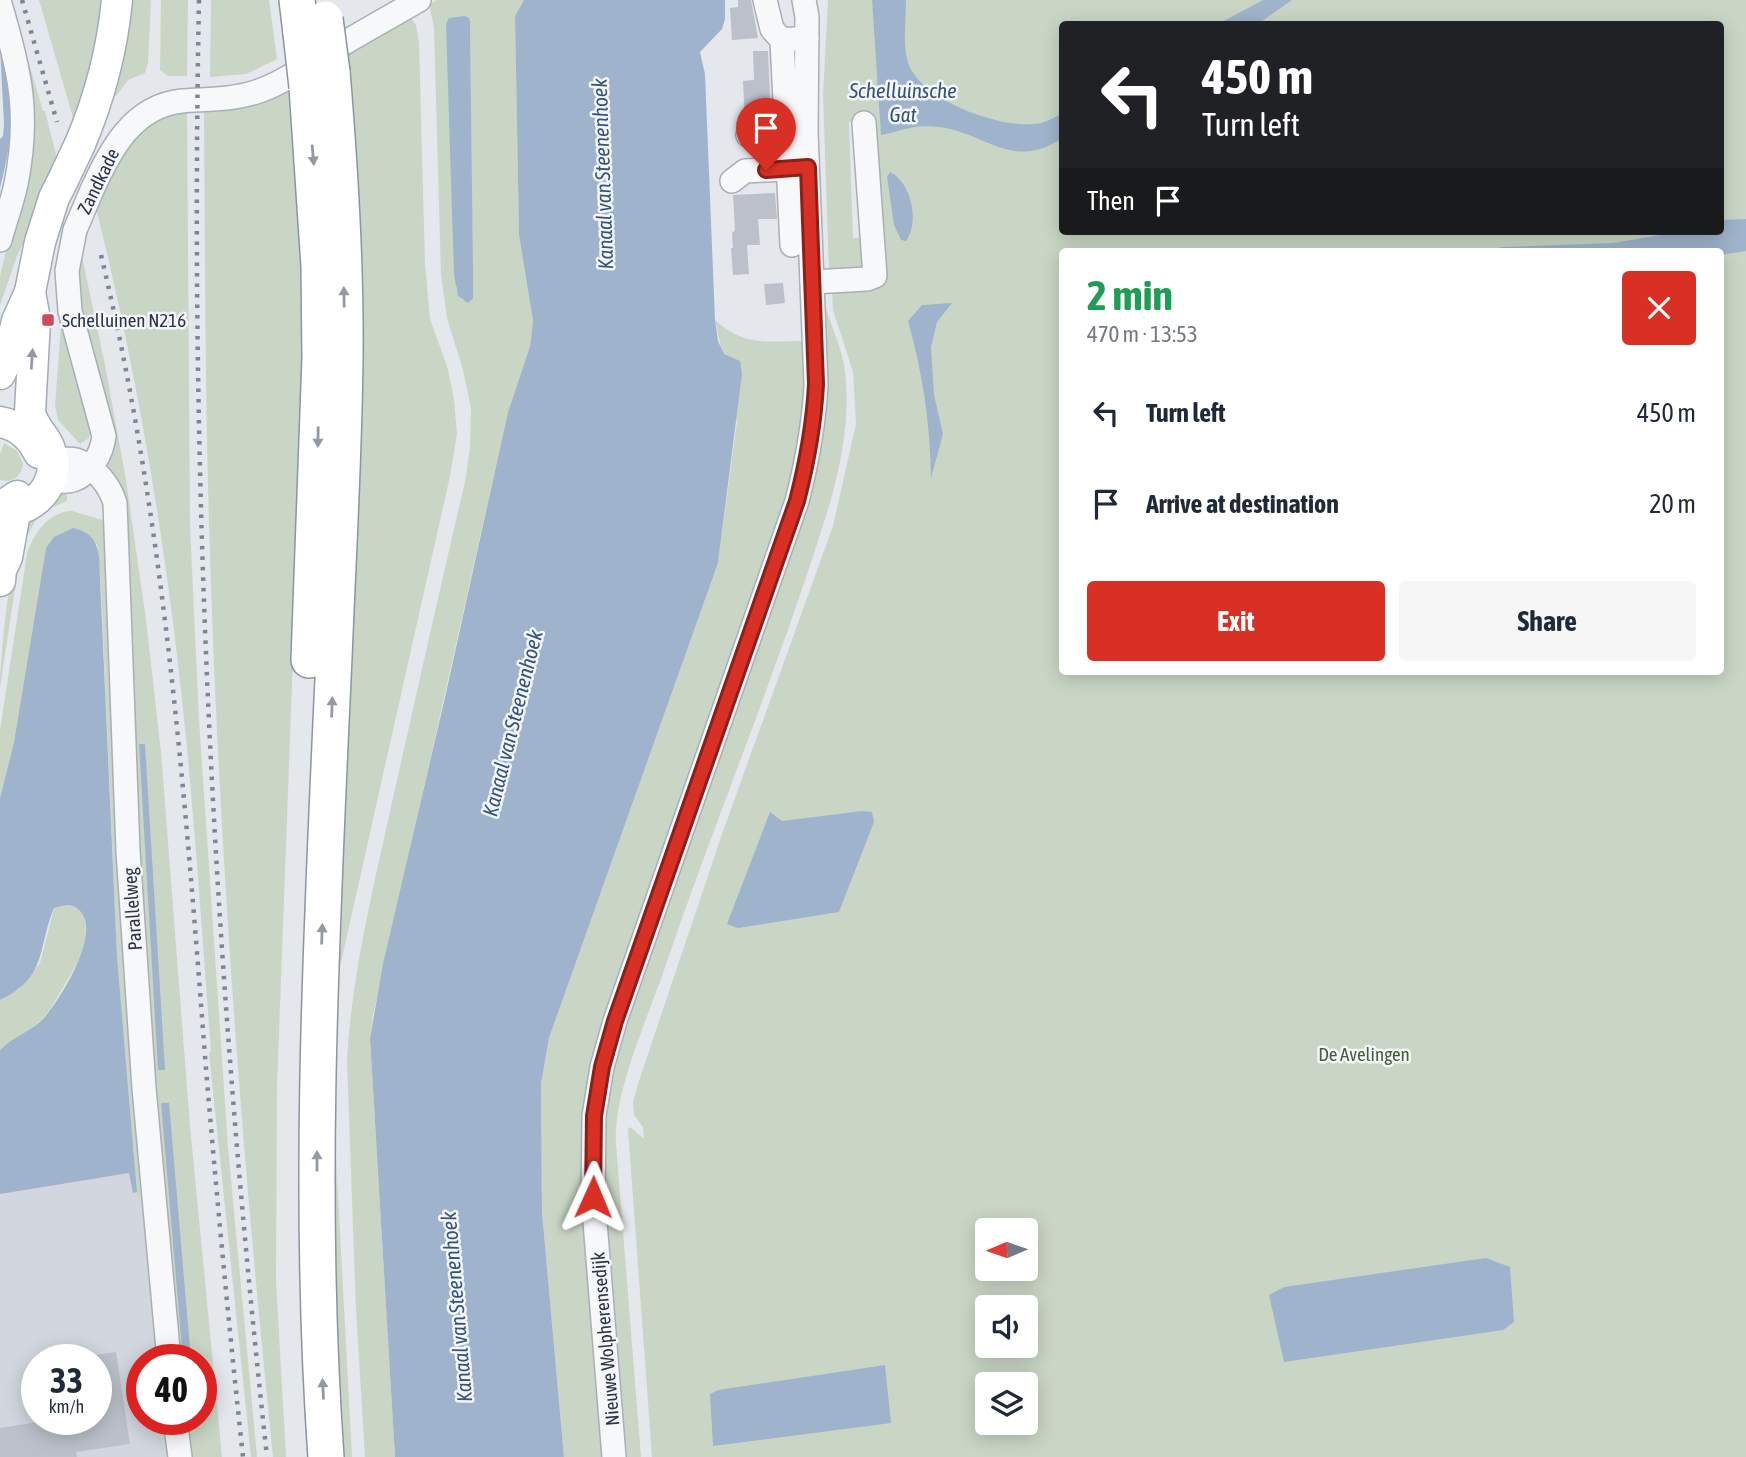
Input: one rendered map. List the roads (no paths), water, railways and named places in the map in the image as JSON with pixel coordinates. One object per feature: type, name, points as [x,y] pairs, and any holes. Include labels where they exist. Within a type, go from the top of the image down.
[{"type":"highway","points":[[303,1457],[294,1233],[294,1053],[320,358],[319,80],[311,13]]},
{"type":"highway","points":[[319,80],[340,158],[345,358],[317,1062],[318,1259],[326,1457]]},
{"type":"main road","points":[[48,466],[22,431],[0,420],[11,371],[5,365],[17,321],[30,292],[40,242],[54,198],[98,103],[115,23],[117,0]]},
{"type":"main road","points":[[0,572],[8,557],[5,518],[39,498],[48,466],[46,441],[34,426],[30,412],[35,320],[30,292]]},
{"type":"street","name":"Zandkade","points":[[89,467],[99,455],[104,436],[69,312],[67,271],[75,230],[114,146],[127,129],[162,104],[217,100],[256,92],[289,76],[419,0]]},
{"type":"street","points":[[765,0],[772,29],[782,40],[807,38]]},
{"type":"street","name":"Nieuwe Wolpherensedijk","points":[[796,133],[807,38],[804,0]]},
{"type":"street","points":[[0,4],[20,76],[24,125],[15,187],[0,240]]},
{"type":"street","name":"Nieuwe Wolpherensedijk","points":[[614,1457],[593,1197],[594,1116],[602,1067],[615,1021],[797,501],[808,459],[814,417],[816,384],[812,282],[796,133],[782,40]]},
{"type":"street","points":[[812,282],[866,279],[875,276],[864,123]]},
{"type":"street","points":[[748,135],[796,133]]},
{"type":"street","points":[[732,181],[745,171],[798,168]]},
{"type":"street","name":"Nieuwe Wolpherensedijk","points":[[792,245],[798,168]]},
{"type":"street","points":[[48,466],[72,481],[89,467]]},
{"type":"street","name":"Parallelweg","points":[[89,467],[108,485],[115,503],[128,851],[144,1088],[168,1344]]},
{"type":"street","points":[[177,1435],[180,1457]]},
{"type":"water","name":"Kanaal van Steenenhoek","points":[[524,0],[725,0],[722,29],[700,52],[705,74],[715,320],[718,341],[724,354],[740,361],[742,374],[718,563],[549,1038],[541,1084],[542,1212],[564,1457],[395,1457],[370,1038],[383,964],[508,412],[530,346],[533,321],[519,235],[515,16]]},
{"type":"water","name":"Schelluinsche Gat","points":[[872,0],[906,0],[905,42],[909,65],[917,78],[945,100],[981,116],[1017,124],[1036,124],[1059,115],[1059,140],[1028,151],[1013,151],[955,130],[930,126],[881,135]]},
{"type":"water","points":[[1263,0],[1292,0],[1262,21],[1224,21]]},
{"type":"water","points":[[465,16],[470,22],[473,268],[473,299],[468,303],[458,296],[454,275],[446,24],[449,18]]},
{"type":"water","points":[[0,47],[8,84],[11,118],[8,151],[0,188],[0,139],[3,136],[4,124]]},
{"type":"water","points":[[890,172],[903,184],[911,203],[912,224],[906,241],[901,240],[894,225],[887,177]]},
{"type":"water","points":[[1746,219],[1746,251],[1724,254],[1724,248],[1497,248],[1613,243],[1661,235],[1724,235],[1724,220]]},
{"type":"water","points":[[952,303],[937,322],[931,347],[934,395],[943,434],[931,478],[925,399],[908,321],[922,305]]},
{"type":"water","points":[[73,528],[91,537],[99,556],[117,956],[137,1192],[133,1193],[129,1173],[0,1194],[0,1050],[39,1023],[51,1009],[76,965],[86,933],[85,920],[79,910],[67,905],[54,908],[34,972],[26,982],[0,1000],[0,798],[14,742],[46,548],[54,537]]},
{"type":"water","points":[[139,744],[145,744],[165,1070],[158,1070]]},
{"type":"water","points":[[770,812],[782,821],[872,812],[874,822],[839,912],[738,928],[727,924]]},
{"type":"water","points":[[161,1103],[169,1103],[190,1344],[182,1344]]},
{"type":"water","points":[[1486,1258],[1510,1267],[1514,1322],[1503,1330],[1284,1362],[1269,1295],[1284,1287]]},
{"type":"water","points":[[885,1365],[891,1423],[713,1446],[710,1394],[718,1390]]},
{"type":"railway","points":[[22,0],[57,122]]},
{"type":"railway","points":[[199,0],[198,365],[209,730],[233,1094],[267,1457]]},
{"type":"railway","points":[[101,255],[141,456],[170,660],[243,1457]]},
{"type":"place","name":"Schelluinen N216","points":[[48,320]]},
{"type":"park label","name":"De Avelingen","points":[[1364,1054]]}]
